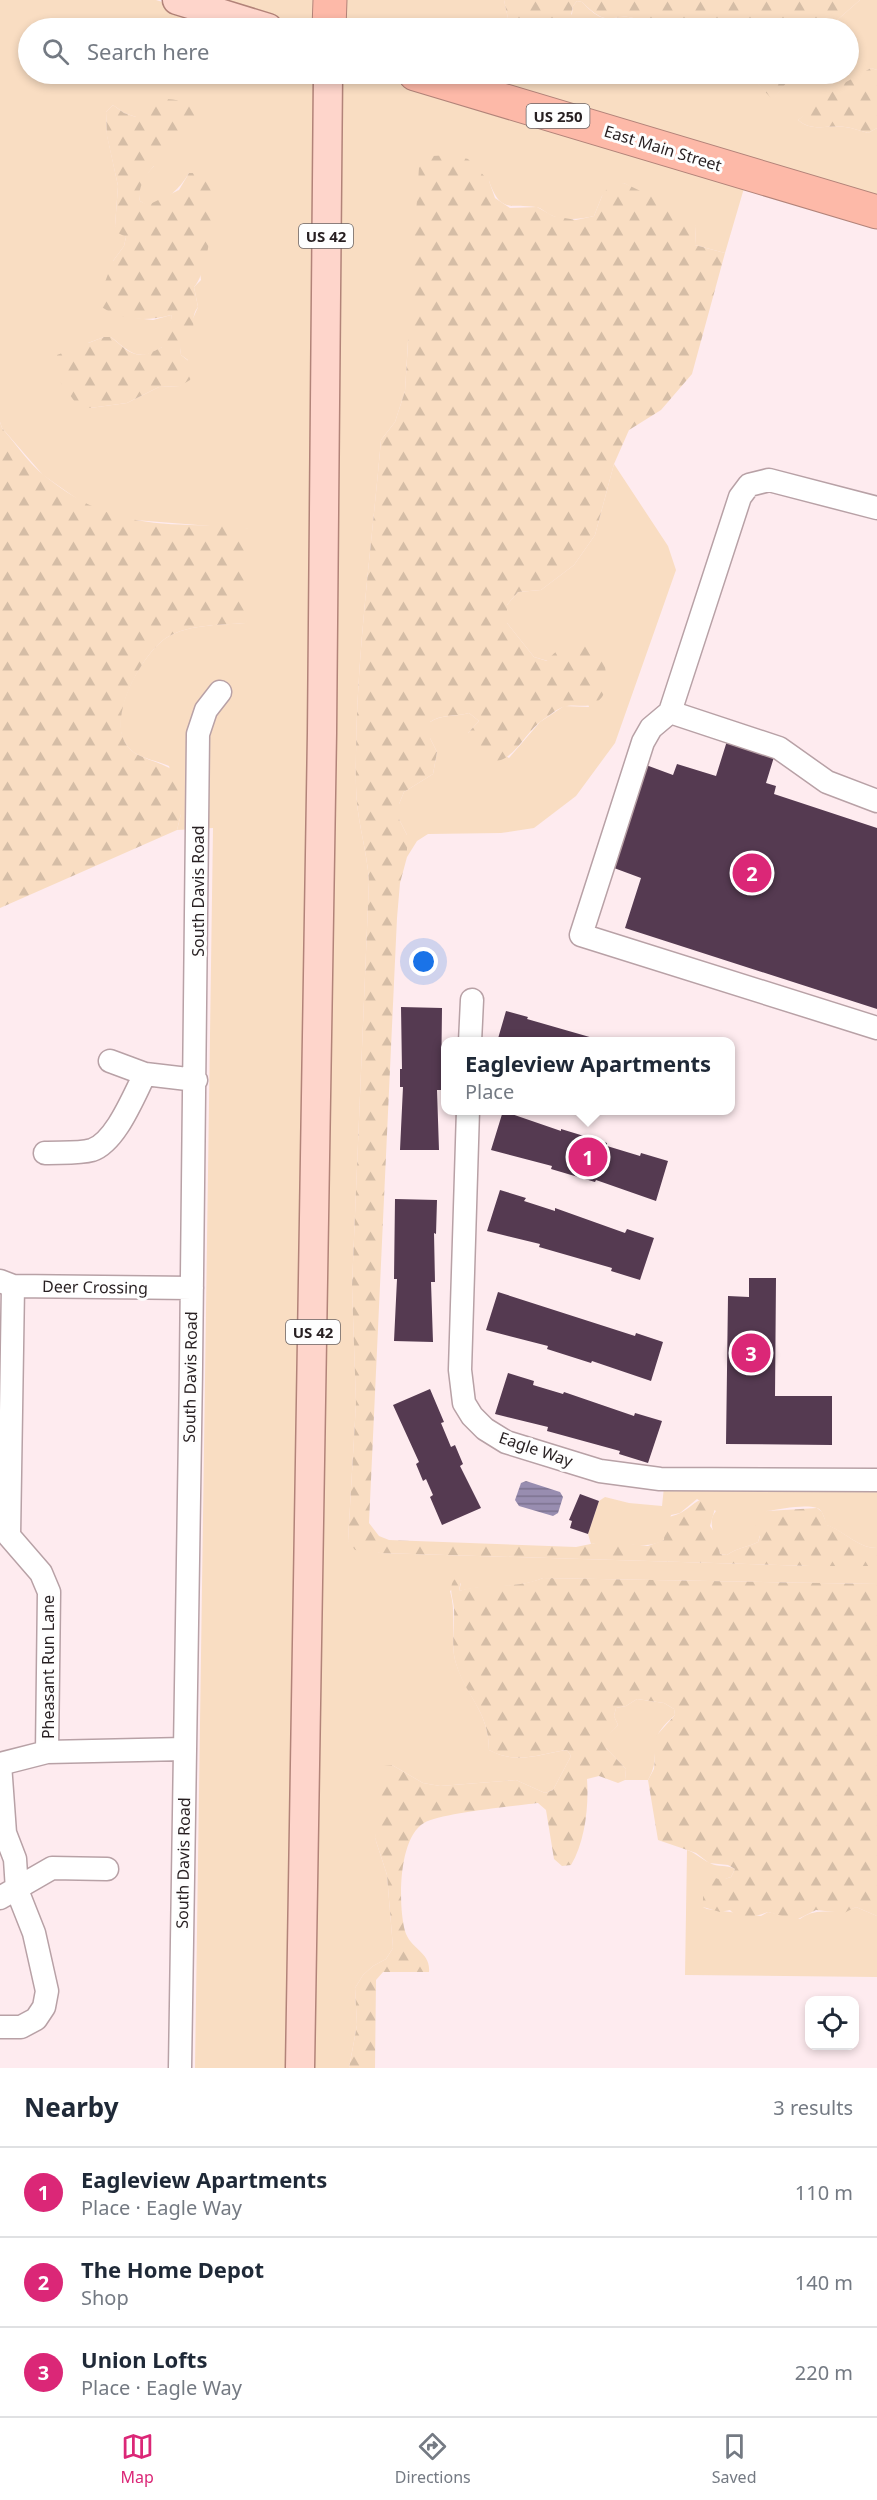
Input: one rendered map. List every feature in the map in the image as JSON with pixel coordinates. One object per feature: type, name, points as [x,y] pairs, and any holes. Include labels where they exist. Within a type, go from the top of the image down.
[{"type":"highway","points":[[329,18],[330,0]]},
{"type":"highway","name":"East Main Street","points":[[449,84],[877,212]]},
{"type":"main road","points":[[177,0],[236,18]]},
{"type":"main road","name":"US 42","points":[[300,2068],[322,734],[328,84]]},
{"type":"street","points":[[877,508],[769,480],[749,485],[740,497],[670,712],[651,728],[643,742],[581,935],[877,1028]]},
{"type":"street","name":"South Davis Road","points":[[180,2068],[196,1080],[198,734],[206,710],[220,692]]},
{"type":"street","points":[[670,712],[779,748],[827,782],[877,801]]},
{"type":"street","points":[[470,1037],[472,1000]]},
{"type":"street","points":[[110,1061],[146,1074],[196,1080]]},
{"type":"street","points":[[45,1153],[91,1150],[99,1146],[119,1123],[146,1074]]},
{"type":"street","name":"Eagle Way","points":[[468,1115],[460,1370],[464,1403],[478,1423],[506,1442],[600,1471],[628,1477],[689,1480],[877,1480]]},
{"type":"street","name":"Deer Crossing","points":[[7,1284],[192,1288]]},
{"type":"street","name":"Pheasant Run Lane","points":[[7,1284],[4,1543],[41,1573],[49,1592],[47,1752]]},
{"type":"street","name":"Pheasant Run Lane","points":[[0,1764],[47,1752],[184,1749]]},
{"type":"street","points":[[0,1764],[5,1833],[15,1859],[8,1894],[34,1933],[47,1991],[44,2007],[36,2019],[21,2026],[0,2026]]},
{"type":"street","points":[[8,1894],[52,1868],[107,1869]]},
{"type":"green space","points":[[0,0],[156,0],[214,18],[18,18],[18,84],[324,84],[297,2068],[195,2068],[213,828],[177,830],[181,814],[169,766],[134,753],[123,739],[120,725],[122,710],[134,677],[162,641],[170,635],[191,628],[246,623],[248,529],[122,519],[90,508],[43,475],[2,428],[0,422]],"holes":[[[113,105],[124,113],[136,117],[154,166],[140,186],[140,201],[148,206],[161,201],[177,189],[189,173],[201,280],[194,287],[198,307],[180,348],[181,355],[188,360],[180,386],[159,387],[127,403],[90,408],[88,343],[111,337],[135,354],[154,352],[162,347],[172,317],[171,315],[153,320],[135,318],[113,261],[124,246],[126,237],[115,226],[118,186],[107,135],[106,112]]]},
{"type":"green space","points":[[206,0],[325,0],[324,18],[254,18]]},
{"type":"green space","points":[[335,0],[504,0],[508,18],[334,18]]},
{"type":"green space","points":[[504,0],[860,0],[839,18],[605,18],[577,1],[573,6],[570,18],[508,18]]},
{"type":"green space","points":[[860,0],[877,0],[877,70],[871,68],[859,77],[859,18],[839,18]]},
{"type":"green space","points":[[577,1],[582,2],[591,11],[605,18],[566,18],[572,14],[573,6]]},
{"type":"green space","points":[[871,68],[877,70],[877,128],[868,133],[845,127],[814,127],[798,120],[839,86],[859,84],[859,75]]},
{"type":"green space","points":[[333,84],[432,84],[747,178],[725,253],[695,245],[696,226],[624,183],[602,196],[594,216],[568,219],[558,218],[536,207],[512,206],[502,203],[489,181],[408,341],[405,391],[395,422],[381,440],[358,700],[356,798],[369,881],[352,1286],[356,1403],[348,1541],[380,1553],[877,1566],[877,1584],[543,1578],[522,1584],[459,1591],[461,1583],[450,1591],[455,1660],[459,1673],[481,1713],[488,1736],[489,1750],[519,1758],[567,1750],[571,1756],[553,1790],[545,1793],[516,1780],[440,1786],[423,1783],[392,1765],[375,1838],[387,1875],[393,1948],[386,1959],[363,1975],[355,1988],[357,2025],[349,2068],[304,2068]]},
{"type":"green space","points":[[463,84],[758,84],[773,99],[785,84],[849,84],[798,120],[814,127],[845,127],[868,133],[877,128],[877,208]]},
{"type":"green space","points":[[758,84],[785,84],[773,100]]},
{"type":"green space","points":[[155,99],[182,101],[193,106],[203,116],[201,124],[151,169],[140,191],[140,201],[148,205],[179,190],[189,173],[201,173],[210,185],[212,221],[203,268],[194,287],[198,307],[195,313],[193,336],[187,345],[180,348],[181,355],[195,366],[190,380],[180,386],[159,387],[127,403],[90,408],[78,406],[61,383],[57,355],[104,337],[111,337],[134,354],[153,352],[162,347],[160,342],[172,317],[171,315],[142,319],[122,317],[97,303],[113,261],[124,246],[126,237],[118,233],[115,226],[118,186],[107,136],[106,112],[113,105],[124,113],[136,117]]},
{"type":"green space","points":[[452,155],[468,159],[489,181],[495,198],[510,208],[537,207],[553,216],[576,220],[594,216],[609,186],[624,183],[692,216],[696,226],[695,245],[725,253],[692,374],[661,410],[629,430],[614,464],[595,535],[574,565],[541,590],[518,592],[507,605],[507,623],[534,657],[547,661],[560,649],[574,645],[582,645],[604,656],[606,683],[602,697],[593,704],[558,709],[536,726],[508,756],[490,762],[479,759],[469,744],[468,733],[479,721],[469,713],[434,719],[430,722],[430,738],[437,752],[433,774],[404,792],[399,804],[399,819],[407,835],[407,857],[400,883],[397,918],[369,1523],[379,1536],[389,1540],[576,1547],[605,1541],[648,1546],[664,1540],[665,1520],[683,1512],[702,1499],[713,1499],[716,1505],[710,1526],[717,1536],[720,1554],[727,1555],[758,1542],[760,1536],[755,1528],[757,1518],[767,1511],[817,1508],[822,1512],[827,1525],[863,1545],[877,1548],[877,1566],[380,1553],[355,1550],[348,1541],[356,1403],[352,1286],[369,881],[356,786],[360,656],[381,440],[395,422],[405,391],[419,167],[432,156]]},
{"type":"green space","points":[[0,422],[2,428],[39,471],[69,493],[92,506],[114,515],[137,520],[184,525],[239,526],[248,529],[248,616],[246,623],[202,626],[170,635],[153,650],[127,693],[122,710],[123,739],[131,750],[180,775],[181,814],[177,830],[0,908]]},
{"type":"green space","points":[[614,464],[668,546],[676,570],[615,743],[576,796],[534,828],[501,833],[428,834],[417,841],[407,857],[407,835],[399,819],[399,804],[404,792],[433,774],[437,752],[430,738],[430,722],[439,718],[469,713],[479,721],[468,733],[509,758],[540,722],[564,706],[589,707],[570,646],[548,661],[534,657],[507,623],[507,605],[518,592],[541,590],[574,565],[595,535]]},
{"type":"green space","points":[[664,1487],[877,1488],[877,1548],[863,1545],[826,1525],[819,1509],[799,1507],[767,1511],[758,1542],[727,1555],[720,1554],[712,1526],[716,1511],[697,1499],[680,1513],[671,1515],[664,1540],[647,1545],[591,1544],[588,1534],[599,1501],[605,1497],[629,1503],[662,1506]]},
{"type":"green space","points":[[456,1578],[461,1580],[459,1591],[521,1584],[543,1578],[877,1584],[877,1916],[856,1907],[844,1913],[816,1910],[796,1920],[768,1912],[744,1917],[730,1910],[720,1912],[703,1907],[703,1892],[713,1877],[721,1880],[731,1877],[735,1869],[728,1865],[709,1863],[696,1853],[658,1840],[648,1780],[654,1769],[655,1757],[652,1745],[656,1736],[675,1715],[674,1709],[664,1703],[637,1699],[626,1706],[616,1708],[614,1716],[618,1725],[606,1738],[606,1748],[626,1769],[625,1780],[618,1783],[599,1776],[587,1779],[585,1824],[580,1846],[571,1865],[562,1866],[554,1859],[546,1810],[538,1803],[446,1816],[424,1823],[415,1831],[405,1857],[401,1905],[405,1931],[411,1942],[427,1960],[429,1972],[383,1972],[376,1980],[375,2068],[349,2068],[357,2025],[355,1988],[363,1975],[386,1959],[393,1948],[387,1875],[375,1838],[380,1775],[384,1766],[392,1765],[423,1783],[440,1786],[516,1780],[545,1793],[553,1790],[571,1756],[567,1750],[518,1758],[489,1750],[488,1736],[481,1713],[459,1673],[455,1660],[454,1608],[451,1588]]},
{"type":"green space","points":[[637,1699],[664,1703],[674,1709],[675,1715],[658,1734],[653,1770],[648,1780],[625,1780],[626,1769],[606,1748],[606,1737],[618,1725],[614,1716],[616,1708],[626,1706]]},
{"type":"green space","points":[[687,1850],[713,1864],[735,1869],[731,1877],[721,1881],[709,1892],[703,1907],[707,1909],[761,1916],[768,1912],[800,1919],[814,1913],[849,1910],[856,1907],[877,1916],[877,1977],[685,1975]]},
{"type":"shaded area","points":[[526,1481],[560,1492],[563,1497],[558,1513],[553,1516],[519,1506],[515,1500],[521,1483]]},
{"type":"building","points":[[727,741],[774,757],[766,783],[776,786],[774,794],[877,828],[877,1009],[625,928],[641,878],[614,868],[646,765],[673,775],[677,764],[716,776]]},
{"type":"building","points":[[401,1007],[442,1008],[441,1090],[437,1090],[439,1150],[400,1150],[403,1087],[400,1087],[400,1069],[402,1069]]},
{"type":"building","points":[[506,1011],[590,1037],[498,1037]]},
{"type":"building","points":[[502,1115],[515,1115],[561,1131],[561,1129],[607,1143],[607,1146],[640,1156],[641,1153],[668,1161],[656,1201],[596,1180],[595,1182],[551,1169],[552,1166],[491,1150]]},
{"type":"building","points":[[500,1190],[526,1198],[524,1201],[555,1211],[555,1208],[625,1233],[627,1229],[654,1238],[640,1280],[611,1271],[612,1268],[539,1247],[540,1244],[487,1231]]},
{"type":"building","points":[[395,1199],[437,1200],[436,1234],[434,1233],[435,1282],[431,1282],[433,1342],[394,1341],[397,1279],[394,1279]]},
{"type":"building","points":[[749,1278],[776,1278],[775,1396],[832,1396],[832,1445],[726,1444],[728,1296],[749,1297]]},
{"type":"building","points":[[498,1292],[635,1336],[636,1333],[663,1342],[651,1381],[547,1349],[548,1346],[486,1330]]},
{"type":"building","points":[[508,1373],[534,1381],[533,1385],[563,1394],[564,1392],[634,1416],[635,1413],[662,1421],[648,1463],[619,1454],[620,1451],[547,1431],[548,1427],[495,1414]]},
{"type":"building","points":[[430,1389],[444,1422],[441,1423],[451,1447],[455,1445],[463,1464],[460,1466],[481,1508],[442,1525],[430,1497],[433,1495],[426,1479],[423,1481],[416,1464],[419,1462],[393,1405]]},
{"type":"building","points":[[580,1494],[599,1501],[588,1534],[570,1528],[572,1521],[569,1520]]},
{"type":"place","name":"The Home Depot","points":[[752,873]]},
{"type":"place","name":"Eagleview Apartments","points":[[588,1157]]},
{"type":"place","name":"Union Lofts","points":[[751,1353]]}]
